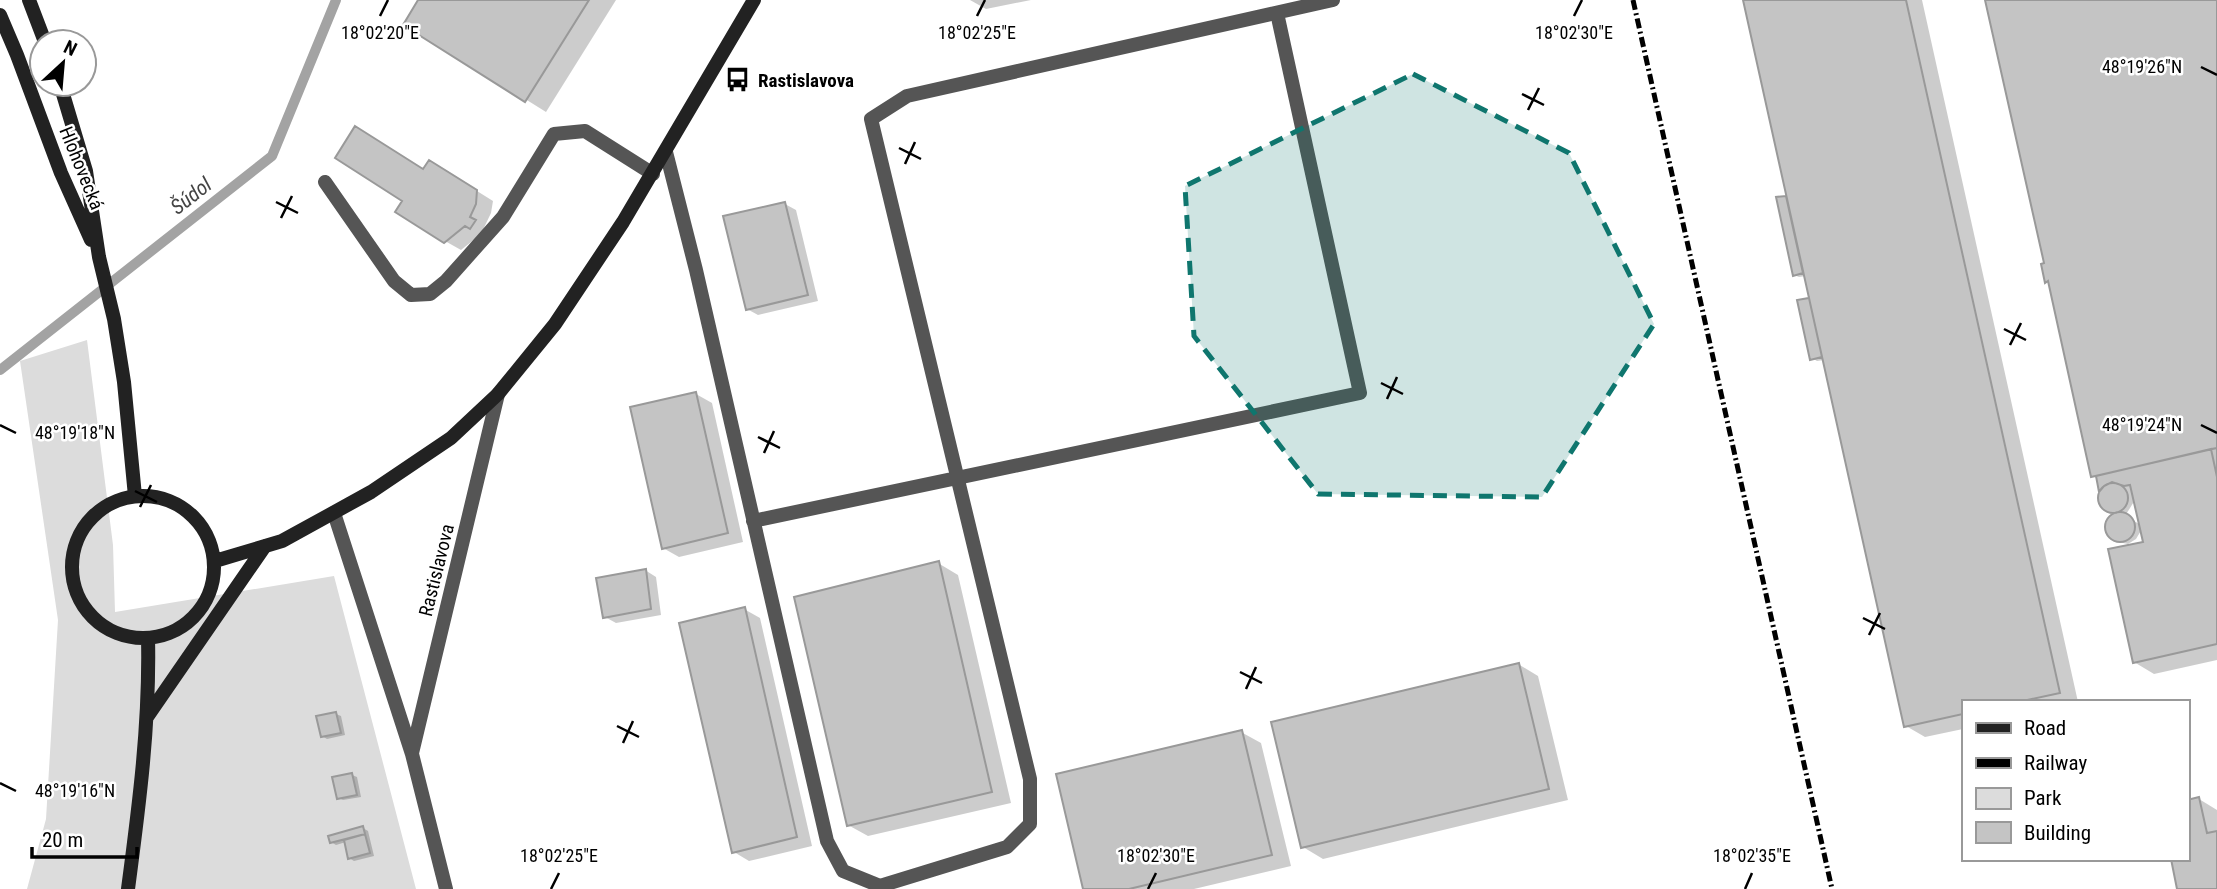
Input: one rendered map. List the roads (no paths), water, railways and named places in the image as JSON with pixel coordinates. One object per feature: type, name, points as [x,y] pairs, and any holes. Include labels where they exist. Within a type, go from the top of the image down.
[{"type":"main road","points":[[29,0],[40,28]]},
{"type":"main road","points":[[215,561],[282,541],[334,513],[451,438],[498,394],[555,324],[653,174],[754,0]]},
{"type":"main road","name":"Hlohovecká","points":[[0,15],[18,55],[61,173],[99,257]]},
{"type":"main road","points":[[64,98],[86,171],[99,257],[114,319],[124,382],[135,496]]},
{"type":"main road","points":[[135,496],[158,496],[186,509],[197,519],[205,532],[215,561],[214,579],[199,612],[186,625],[170,634],[148,638],[134,638],[116,633],[100,624],[77,596],[72,578],[74,545],[89,519],[114,501],[135,496]]},
{"type":"main road","points":[[146,719],[265,545]]},
{"type":"main road","points":[[128,889],[146,719],[148,638]]},
{"type":"street","points":[[666,152],[696,270],[827,841],[844,871],[880,886],[1007,847],[1030,824],[1030,779],[871,119],[907,96],[1333,0]]},
{"type":"street","points":[[753,521],[1360,393],[1277,13]]},
{"type":"street","points":[[325,182],[394,281],[411,295],[430,294],[446,281],[503,217],[554,134],[585,131],[653,174]]},
{"type":"street","name":"Rastislavova","points":[[412,754],[498,394]]},
{"type":"street","name":"Rastislavova","points":[[334,513],[412,754],[446,889]]},
{"type":"waterway","name":"Šúdol","points":[[0,370],[272,156],[336,0]]},
{"type":"railway","points":[[1633,0],[1832,889]]},
{"type":"place","name":"Rastislavova","points":[[738,80]]}]
